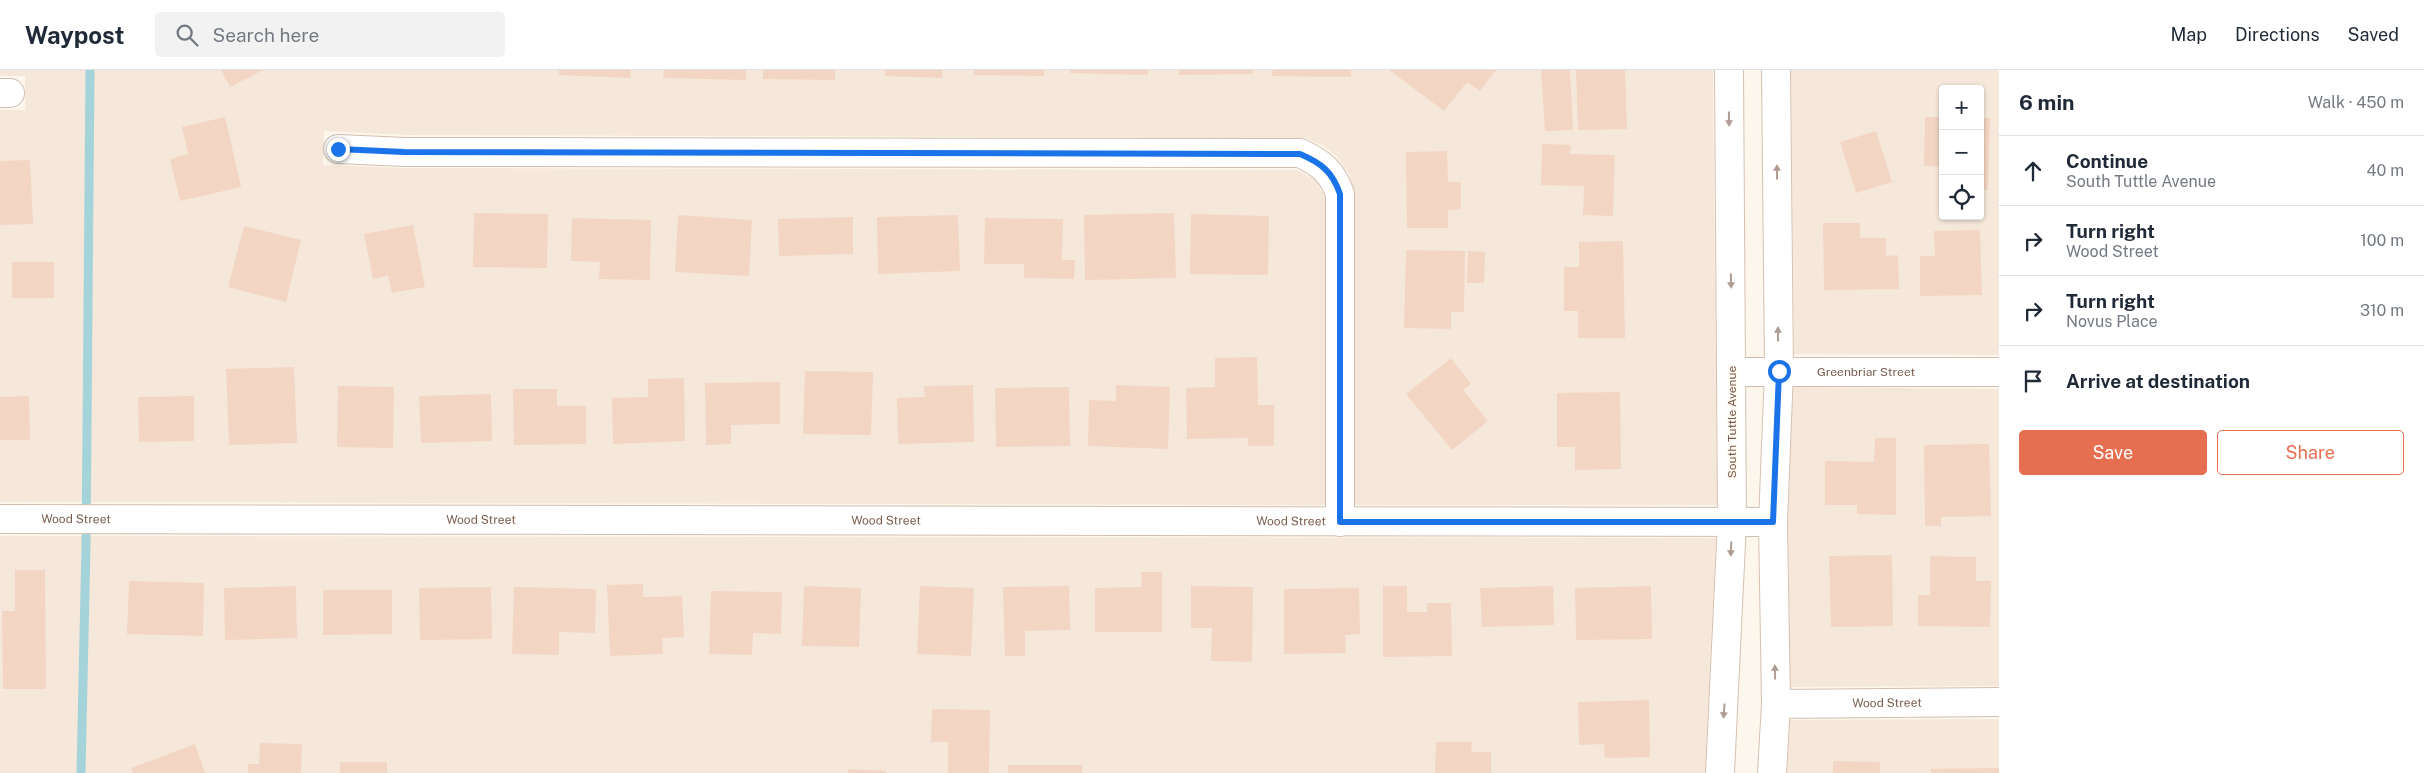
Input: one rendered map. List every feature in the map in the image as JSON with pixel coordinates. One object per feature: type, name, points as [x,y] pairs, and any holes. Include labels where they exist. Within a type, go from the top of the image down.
[{"type":"street","name":"South Tuttle Avenue","points":[[1720,773],[1732,522],[1729,70]]},
{"type":"street","points":[[1772,773],[1776,704],[1773,522],[1779,371],[1776,70]]},
{"type":"street","points":[[338,149],[404,152],[1300,154],[1326,167],[1335,180],[1340,194],[1340,522]]},
{"type":"street","name":"Greenbriar Street","points":[[1732,372],[1999,372]]},
{"type":"street","name":"Wood Street","points":[[0,519],[1773,522]]},
{"type":"street","name":"Wood Street","points":[[1776,704],[1999,702]]},
{"type":"shaded area","points":[[0,70],[1713,70],[1717,505],[1355,505],[1355,194],[1349,174],[1337,157],[1324,146],[1305,138],[405,135],[324,131],[323,165],[404,168],[1297,170],[1316,180],[1325,197],[1326,505],[0,502],[0,110],[25,110],[25,76],[0,76]]},
{"type":"shaded area","points":[[1791,70],[1999,70],[1999,355],[1794,354]]},
{"type":"shaded area","points":[[1793,387],[1999,389],[1999,686],[1790,687],[1788,523]]},
{"type":"shaded area","points":[[0,536],[1716,538],[1705,773],[0,773]]},
{"type":"shaded area","points":[[1999,719],[1999,773],[1787,773],[1790,720]]},
{"type":"building","points":[[221,70],[263,70],[230,87]]},
{"type":"building","points":[[559,70],[631,70],[630,78],[559,75]]},
{"type":"building","points":[[664,70],[746,70],[746,80],[663,78]]},
{"type":"building","points":[[763,70],[835,70],[835,80],[763,79]]},
{"type":"building","points":[[885,70],[942,70],[942,78],[885,76]]},
{"type":"building","points":[[974,70],[1044,70],[1044,76],[974,75]]},
{"type":"building","points":[[1070,70],[1148,70],[1148,75],[1070,73]]},
{"type":"building","points":[[1179,70],[1253,70],[1253,74],[1179,75]]},
{"type":"building","points":[[1273,70],[1351,70],[1351,77],[1272,76]]},
{"type":"building","points":[[1389,70],[1496,70],[1480,91],[1467,82],[1444,111]]},
{"type":"building","points":[[1541,70],[1570,70],[1573,130],[1545,131]]},
{"type":"building","points":[[1576,70],[1625,70],[1627,129],[1578,130]]},
{"type":"building","points":[[225,117],[241,187],[180,201],[170,159],[188,154],[182,127]]},
{"type":"building","points":[[1925,117],[1939,117],[1939,167],[1924,166]]},
{"type":"building","points":[[1984,118],[1990,118],[1988,190],[1984,190]]},
{"type":"building","points":[[1876,131],[1892,182],[1856,193],[1840,142]]},
{"type":"building","points":[[1542,144],[1571,145],[1570,154],[1615,155],[1613,216],[1583,215],[1584,186],[1541,185]]},
{"type":"building","points":[[1447,151],[1448,182],[1461,182],[1461,209],[1448,210],[1448,228],[1407,228],[1406,152]]},
{"type":"building","points":[[30,160],[33,224],[0,225],[0,161]]},
{"type":"building","points":[[474,213],[548,214],[547,268],[473,267]]},
{"type":"building","points":[[1174,213],[1176,278],[1085,280],[1084,215]]},
{"type":"building","points":[[1191,214],[1269,216],[1268,275],[1190,274]]},
{"type":"building","points":[[678,215],[752,220],[749,276],[675,272]]},
{"type":"building","points":[[958,215],[960,271],[878,274],[877,217]]},
{"type":"building","points":[[853,217],[853,254],[779,256],[778,219]]},
{"type":"building","points":[[572,218],[651,220],[650,280],[599,279],[600,262],[571,261]]},
{"type":"building","points":[[985,218],[1063,219],[1062,260],[1075,260],[1074,279],[1024,278],[1024,264],[984,264]]},
{"type":"building","points":[[1823,223],[1860,223],[1860,238],[1886,238],[1886,256],[1898,255],[1899,289],[1824,290]]},
{"type":"building","points":[[413,225],[425,287],[392,293],[388,276],[373,279],[364,234]]},
{"type":"building","points":[[244,226],[301,240],[286,302],[228,287]]},
{"type":"building","points":[[1980,230],[1982,295],[1920,296],[1920,256],[1935,256],[1934,231]]},
{"type":"building","points":[[1623,241],[1625,338],[1578,338],[1578,311],[1564,311],[1564,267],[1579,267],[1579,242]]},
{"type":"building","points":[[1406,250],[1465,251],[1464,312],[1451,312],[1451,329],[1404,328]]},
{"type":"building","points":[[1468,251],[1485,252],[1484,283],[1467,283]]},
{"type":"building","points":[[12,262],[54,262],[54,298],[12,298]]},
{"type":"building","points":[[1257,357],[1258,405],[1274,405],[1274,446],[1248,446],[1248,438],[1187,439],[1186,388],[1215,387],[1215,358]]},
{"type":"building","points":[[1451,358],[1471,384],[1463,390],[1488,421],[1452,450],[1406,394]]},
{"type":"building","points":[[294,367],[297,443],[229,445],[226,369]]},
{"type":"building","points":[[805,371],[873,372],[871,435],[803,434]]},
{"type":"building","points":[[684,378],[685,441],[613,444],[612,398],[648,397],[648,379]]},
{"type":"building","points":[[780,382],[780,424],[731,425],[731,444],[706,445],[705,383]]},
{"type":"building","points":[[973,385],[974,442],[898,444],[897,398],[925,397],[924,386]]},
{"type":"building","points":[[1116,385],[1170,387],[1168,449],[1088,446],[1089,400],[1116,401]]},
{"type":"building","points":[[338,386],[394,387],[393,448],[337,447]]},
{"type":"building","points":[[1069,387],[1070,446],[996,447],[995,388]]},
{"type":"building","points":[[513,389],[557,389],[557,406],[586,406],[586,444],[514,445]]},
{"type":"building","points":[[1620,392],[1621,469],[1575,470],[1575,447],[1557,447],[1557,393]]},
{"type":"building","points":[[491,394],[492,441],[421,443],[419,396]]},
{"type":"building","points":[[29,396],[30,440],[0,440],[0,397]]},
{"type":"building","points":[[194,396],[194,441],[139,442],[138,397]]},
{"type":"building","points":[[1875,438],[1896,438],[1896,515],[1857,514],[1857,505],[1825,505],[1825,461],[1874,462]]},
{"type":"building","points":[[1989,444],[1991,516],[1941,517],[1941,526],[1925,526],[1924,445]]},
{"type":"building","points":[[1892,555],[1893,626],[1831,627],[1829,556]]},
{"type":"building","points":[[1930,556],[1976,557],[1976,581],[1991,581],[1990,627],[1918,626],[1918,595],[1930,595]]},
{"type":"building","points":[[15,570],[45,570],[46,689],[3,689],[2,611],[15,611]]},
{"type":"building","points":[[1141,572],[1162,572],[1162,632],[1095,632],[1095,588],[1142,587]]},
{"type":"building","points":[[129,581],[204,583],[203,636],[127,634]]},
{"type":"building","points":[[643,584],[643,597],[682,596],[684,637],[662,638],[663,654],[610,656],[607,585]]},
{"type":"building","points":[[296,586],[297,638],[225,640],[224,588]]},
{"type":"building","points":[[804,586],[861,588],[859,647],[802,646]]},
{"type":"building","points":[[920,586],[974,588],[971,656],[917,654]]},
{"type":"building","points":[[1069,586],[1070,630],[1025,631],[1025,656],[1005,656],[1003,587]]},
{"type":"building","points":[[1191,586],[1253,587],[1252,662],[1211,661],[1212,628],[1191,628]]},
{"type":"building","points":[[1383,586],[1407,586],[1407,612],[1427,612],[1427,603],[1451,603],[1452,656],[1383,657]]},
{"type":"building","points":[[1553,586],[1554,625],[1482,627],[1480,588]]},
{"type":"building","points":[[1651,586],[1652,639],[1576,640],[1575,588]]},
{"type":"building","points":[[491,587],[492,639],[420,640],[419,588]]},
{"type":"building","points":[[514,587],[596,589],[595,633],[559,632],[559,655],[512,654]]},
{"type":"building","points":[[1359,588],[1360,634],[1345,635],[1346,653],[1284,654],[1284,589]]},
{"type":"building","points":[[323,590],[392,590],[392,634],[323,635]]},
{"type":"building","points":[[711,591],[782,592],[781,634],[753,633],[752,655],[709,654]]},
{"type":"building","points":[[1649,700],[1650,757],[1605,758],[1604,744],[1579,745],[1578,702]]},
{"type":"building","points":[[932,709],[990,710],[989,773],[948,773],[948,742],[931,742]]},
{"type":"building","points":[[1436,742],[1472,742],[1471,752],[1491,752],[1491,773],[1435,773]]},
{"type":"building","points":[[260,743],[302,744],[301,773],[248,773],[248,764],[259,764]]},
{"type":"building","points":[[195,744],[205,773],[133,773],[131,768]]},
{"type":"building","points":[[1833,761],[1880,762],[1880,773],[1833,773]]},
{"type":"building","points":[[340,762],[387,762],[387,773],[340,773]]},
{"type":"building","points":[[1008,765],[1082,765],[1082,773],[1008,773]]},
{"type":"building","points":[[1999,768],[1999,773],[1931,773],[1931,769]]},
{"type":"building","points":[[848,769],[886,771],[886,773],[848,773]]},
{"type":"waterway","points":[[81,773],[86,545],[90,70]]},
{"type":"route","points":[[338,149],[404,152],[1300,154],[1326,167],[1335,180],[1340,194],[1340,522],[1773,522],[1779,371]]}]
